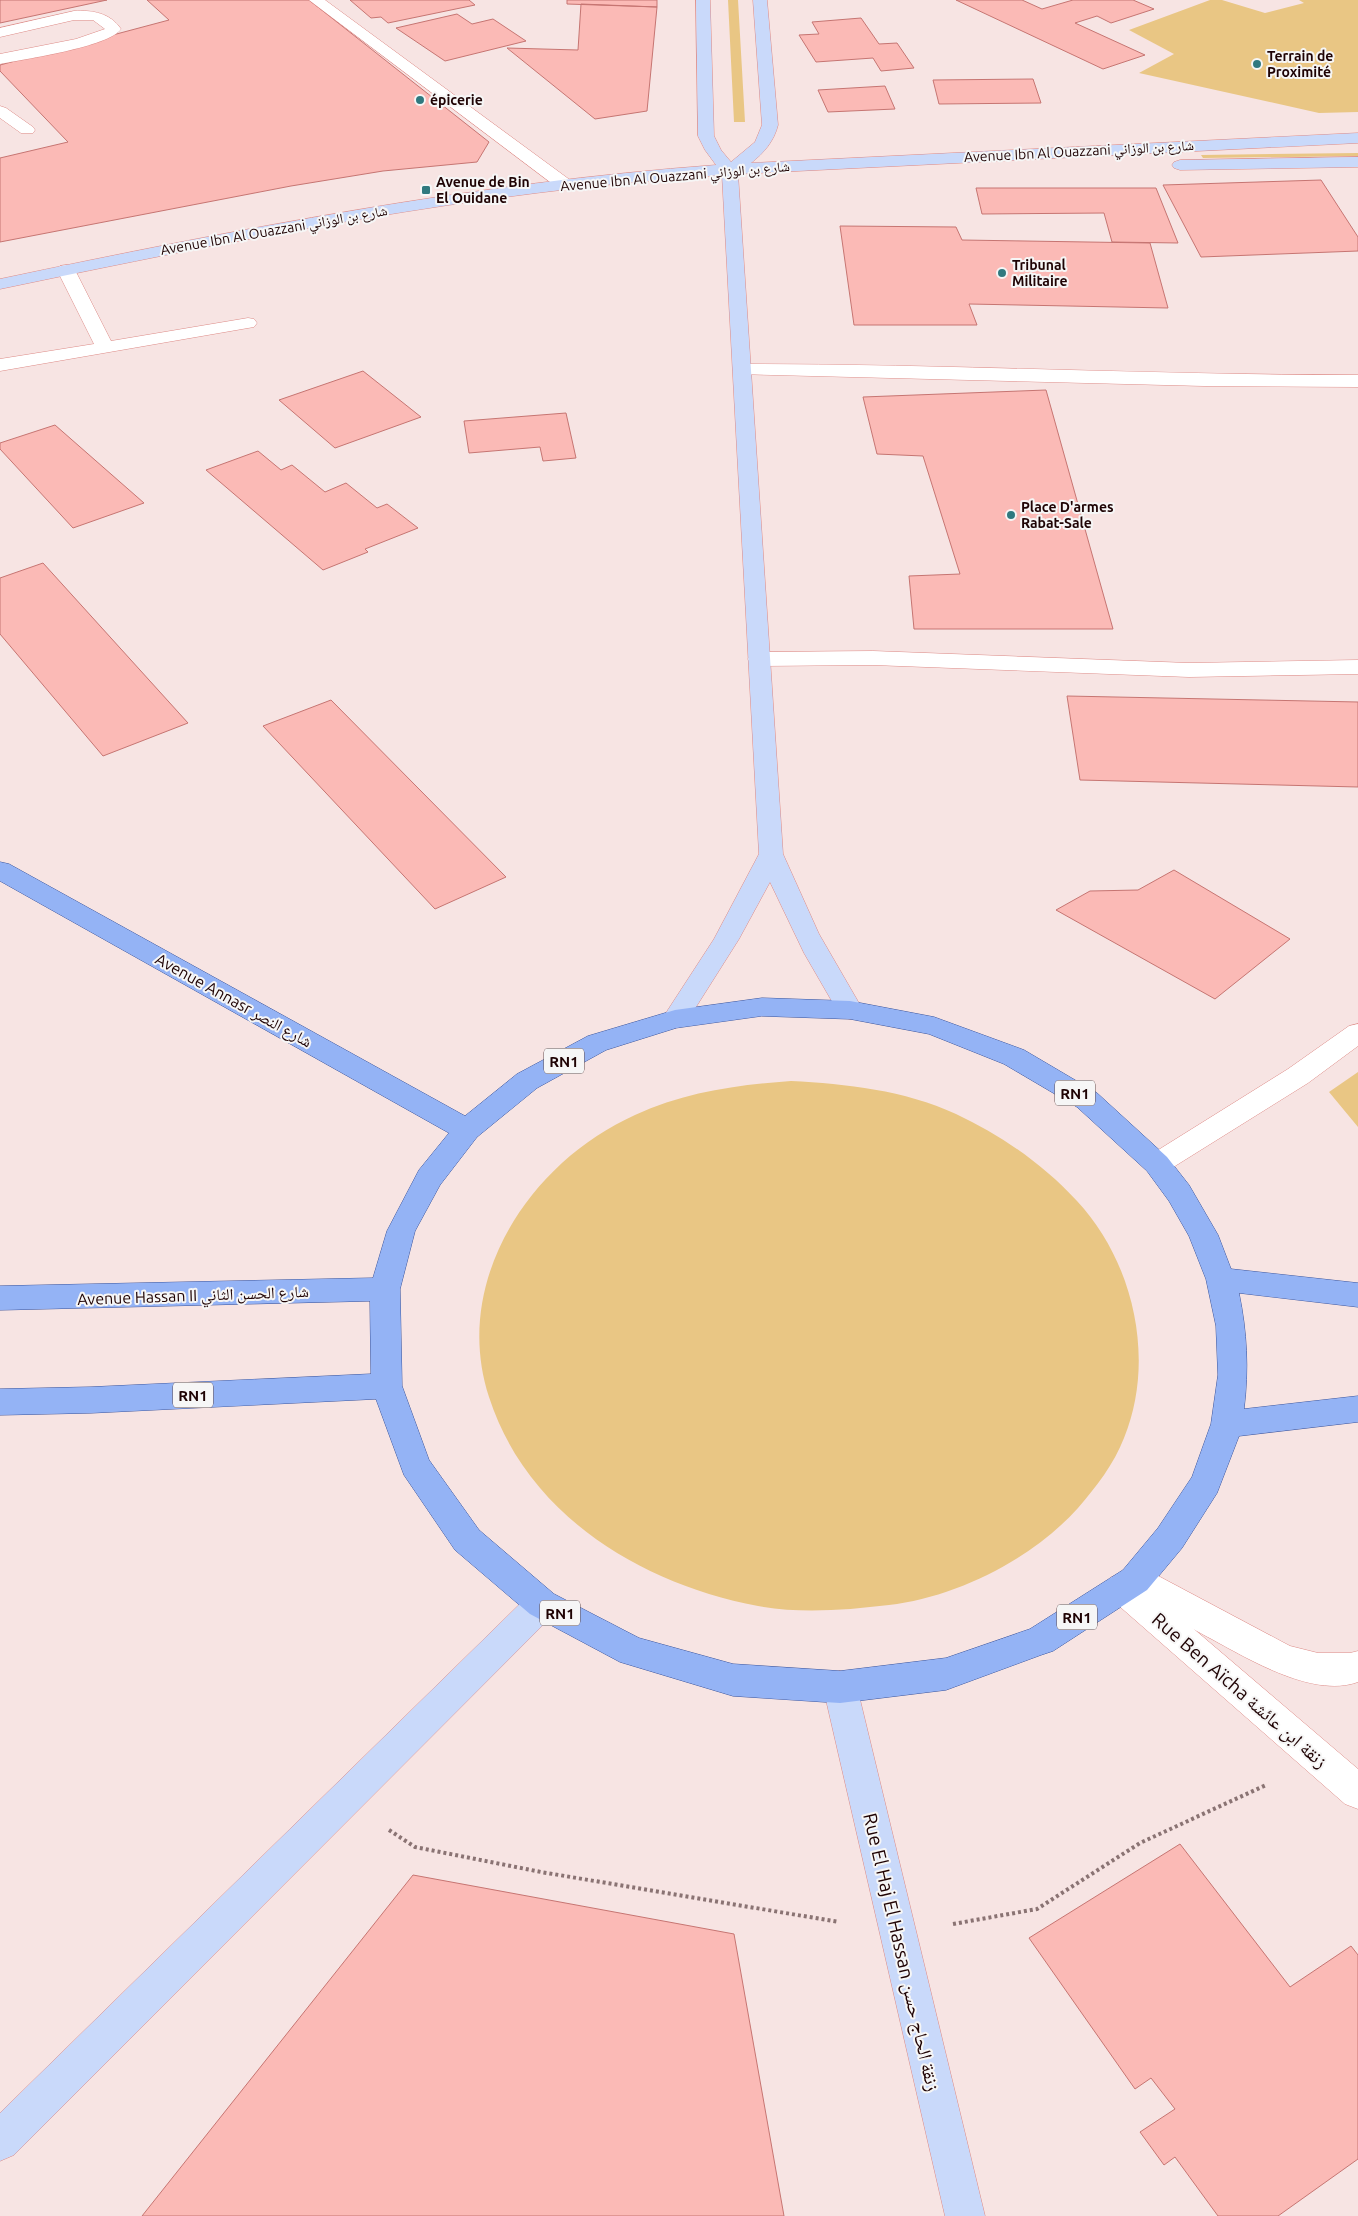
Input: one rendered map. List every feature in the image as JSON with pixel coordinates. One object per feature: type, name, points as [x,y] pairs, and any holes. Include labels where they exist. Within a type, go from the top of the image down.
[{"type":"main road","points":[[703,0],[706,136],[710,148],[730,170],[771,854],[796,914],[830,978],[850,1010]]},
{"type":"main road","points":[[730,170],[755,153],[768,134],[770,125],[760,0]]},
{"type":"main road","name":"Avenue Ibn Al Ouazzani شارع بن الوزاني","points":[[0,284],[159,250],[326,220],[564,184],[730,170],[1358,138]]},
{"type":"main road","points":[[871,162],[966,169],[1074,167]]},
{"type":"main road","points":[[1167,165],[1358,162]]},
{"type":"main road","points":[[674,1019],[700,983],[737,924],[771,854]]},
{"type":"main road","name":"Avenue Annasr شارع النصر","points":[[0,870],[467,1130]]},
{"type":"main road","name":"RN1","points":[[762,1007],[850,1010],[934,1026],[1014,1057],[1086,1100],[1157,1164],[1179,1192],[1203,1235],[1221,1279],[1231,1326],[1232,1365],[1227,1424],[1206,1483],[1170,1538],[1128,1584],[1041,1640],[946,1674],[840,1688],[733,1680],[632,1651],[542,1604],[468,1540],[415,1466],[387,1386],[385,1289],[401,1231],[429,1178],[467,1130],[527,1081],[597,1043],[674,1019],[762,1007]]},
{"type":"main road","points":[[1221,1279],[1314,1292],[1358,1295]]},
{"type":"main road","name":"Avenue Hassan II شارع الحسن الثاني","points":[[0,1298],[385,1289]]},
{"type":"main road","name":"RN1","points":[[0,1402],[92,1400],[387,1386]]},
{"type":"main road","points":[[1227,1424],[1358,1409]]},
{"type":"main road","points":[[0,2141],[542,1604]]},
{"type":"main road","name":"Rue El Haj El Hassan زنقة الحاج حسن","points":[[840,1688],[965,2216]]},
{"type":"street","points":[[316,0],[564,184]]},
{"type":"street","points":[[0,33],[40,23],[84,16],[95,16],[104,20],[114,29],[112,33],[98,38],[0,59]]},
{"type":"street","points":[[0,111],[26,130]]},
{"type":"street","points":[[66,270],[106,347]]},
{"type":"street","points":[[0,365],[248,323]]},
{"type":"street","points":[[742,370],[834,369],[1186,380],[1358,381]]},
{"type":"street","points":[[759,659],[873,658],[1189,670],[1358,667]]},
{"type":"street","points":[[1157,1164],[1298,1076],[1358,1032]]},
{"type":"street","points":[[1128,1584],[1283,1660],[1318,1669],[1351,1669],[1358,1666]]},
{"type":"street","name":"Rue Ben Aïcha زنقة ابن عائشة","points":[[1128,1584],[1358,1792]]},
{"type":"shaded area","points":[[728,0],[738,0],[745,122],[734,122]]},
{"type":"shaded area","name":"Terrain de Proximité","points":[[1210,0],[1222,0],[1265,13],[1304,3],[1299,0],[1358,0],[1358,112],[1319,113],[1139,73],[1174,54],[1129,30]]},
{"type":"shaded area","points":[[1358,153],[1358,156],[1203,158],[1201,155]]},
{"type":"shaded area","points":[[1358,1072],[1358,1127],[1329,1092]]},
{"type":"shaded area","points":[[791,1081],[854,1086],[916,1099],[973,1122],[1005,1141],[1050,1175],[1077,1201],[1097,1225],[1113,1253],[1125,1282],[1134,1313],[1138,1345],[1138,1377],[1134,1408],[1120,1448],[1098,1483],[1078,1508],[1059,1526],[1039,1544],[1016,1559],[992,1573],[967,1584],[915,1601],[840,1610],[791,1610],[758,1606],[714,1596],[672,1581],[631,1561],[594,1538],[560,1509],[531,1476],[507,1439],[489,1397],[480,1354],[481,1311],[491,1269],[508,1230],[533,1194],[563,1163],[597,1136],[635,1115],[692,1095],[731,1087]]},
{"type":"building","points":[[0,0],[107,0],[0,23]]},
{"type":"building","points":[[147,0],[309,0],[489,142],[477,162],[383,171],[291,186],[0,242],[0,158],[68,142],[0,71],[0,65],[169,20]]},
{"type":"building","points":[[350,0],[469,0],[475,5],[388,23],[381,17],[371,18]]},
{"type":"building","points":[[567,0],[657,0],[657,7],[567,4]]},
{"type":"building","points":[[956,0],[1022,0],[1042,9],[1073,0],[1133,0],[1154,9],[1111,23],[1097,16],[1075,23],[1145,55],[1103,69]]},
{"type":"building","points":[[581,4],[657,7],[647,111],[595,119],[507,48],[578,50]]},
{"type":"building","points":[[457,14],[472,24],[493,19],[526,41],[445,61],[396,28]]},
{"type":"building","points":[[861,18],[879,44],[897,43],[914,68],[881,71],[873,58],[816,62],[799,35],[819,34],[812,22]]},
{"type":"building","points":[[1033,79],[1041,103],[939,104],[933,80]]},
{"type":"building","points":[[885,86],[895,109],[828,112],[818,90]]},
{"type":"building","points":[[1321,180],[1358,237],[1358,251],[1201,257],[1163,185]]},
{"type":"building","name":"Tribunal Militaire","points":[[976,188],[1156,188],[1178,243],[1112,242],[1104,213],[982,214]]},
{"type":"building","name":"Tribunal Militaire","points":[[840,226],[956,227],[962,240],[1150,243],[1168,308],[969,304],[977,325],[854,325]]},
{"type":"building","points":[[363,371],[421,417],[335,448],[279,400]]},
{"type":"building","name":"Place D'armes Rabat-Sale","points":[[1046,390],[1113,629],[914,629],[909,576],[960,574],[923,456],[877,454],[863,397]]},
{"type":"building","points":[[566,413],[576,458],[543,461],[540,447],[469,453],[464,421]]},
{"type":"building","points":[[55,425],[144,503],[73,528],[0,449],[0,443]]},
{"type":"building","points":[[258,451],[281,470],[292,465],[325,492],[346,483],[377,508],[387,504],[418,528],[365,549],[368,552],[323,570],[206,470]]},
{"type":"building","points":[[43,563],[188,723],[103,756],[0,634],[0,578]]},
{"type":"building","points":[[1067,696],[1358,702],[1358,787],[1080,780]]},
{"type":"building","points":[[331,700],[506,877],[435,909],[263,726]]},
{"type":"building","points":[[1174,870],[1290,939],[1215,999],[1056,910],[1090,891],[1138,890]]},
{"type":"building","points":[[1180,1844],[1290,1987],[1351,1946],[1358,1955],[1358,2159],[1278,2216],[1218,2216],[1175,2157],[1164,2165],[1140,2132],[1175,2109],[1151,2078],[1135,2089],[1029,1938]]},
{"type":"building","points":[[413,1875],[734,1934],[784,2216],[142,2216]]},
{"type":"place","name":"Terrain de Proximité","points":[[1257,64]]},
{"type":"place","name":"épicerie","points":[[420,100]]},
{"type":"place","name":"Avenue de Bin El Ouidane","points":[[426,190]]},
{"type":"place","name":"Tribunal Militaire","points":[[1002,273]]},
{"type":"place","name":"Place D'armes Rabat-Sale","points":[[1011,515]]}]
